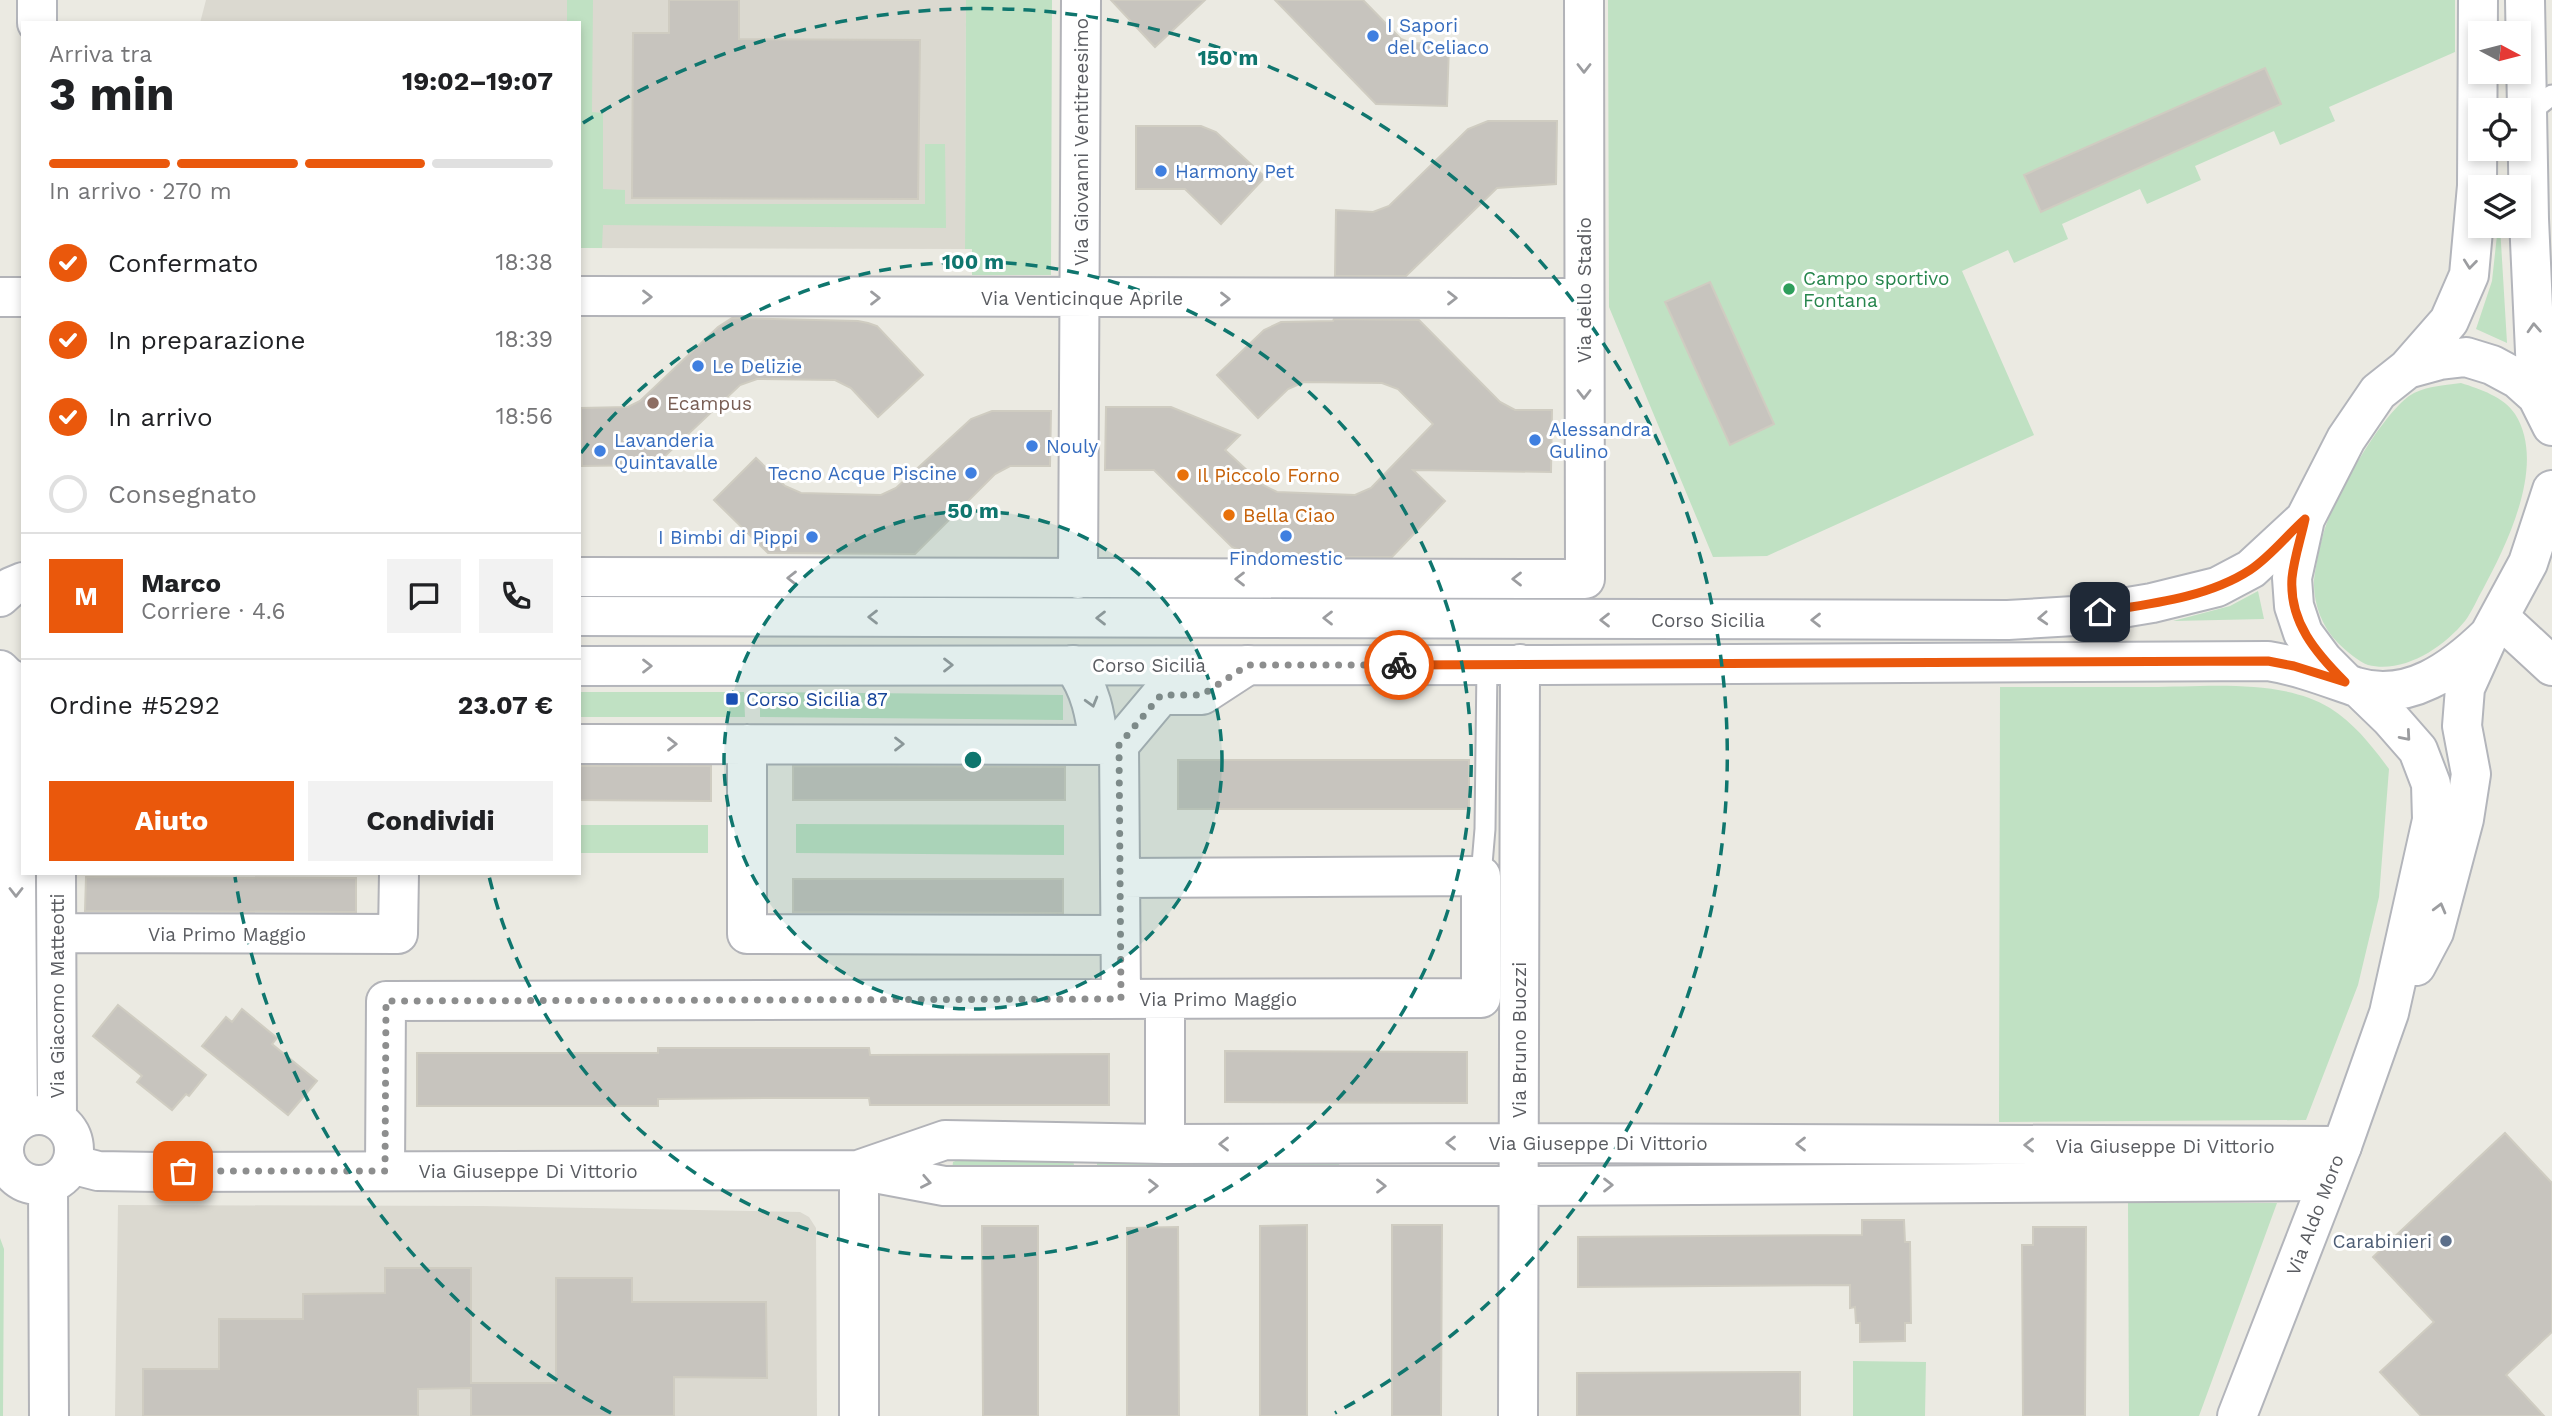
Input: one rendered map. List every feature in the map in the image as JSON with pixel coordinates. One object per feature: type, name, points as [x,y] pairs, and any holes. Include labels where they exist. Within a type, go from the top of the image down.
[{"type":"street","points":[[37,0],[37,21]]},
{"type":"street","name":"Via Giovanni Ventitreesimo","points":[[1079,579],[1081,0]]},
{"type":"street","name":"Via dello Stadio","points":[[1439,579],[1585,579],[1584,0]]},
{"type":"street","points":[[2389,1013],[2432,820],[2431,784],[2418,750],[2390,718],[2323,660],[2303,633],[2294,606],[2292,578],[2305,519],[2346,439],[2378,392],[2407,369],[2449,321],[2469,275],[2477,186],[2478,0]]},
{"type":"street","points":[[2525,0],[2540,104],[2529,219],[2545,411]]},
{"type":"street","name":"Via Venticinque Aprile","points":[[581,296],[1584,298]]},
{"type":"street","points":[[0,297],[21,297]]},
{"type":"street","points":[[2407,369],[2440,360],[2466,357],[2492,365],[2518,379],[2545,411]]},
{"type":"street","points":[[2352,685],[2385,691],[2412,687],[2442,675],[2464,660],[2494,626],[2540,556],[2552,490]]},
{"type":"street","name":"Corso Sicilia","points":[[581,616],[1966,620],[2074,616],[2152,603],[2217,587],[2250,569],[2305,519]]},
{"type":"street","points":[[0,575],[21,580]]},
{"type":"street","points":[[581,577],[1439,579]]},
{"type":"street","points":[[962,617],[1016,578]]},
{"type":"street","points":[[1180,579],[1229,618]]},
{"type":"street","points":[[1379,619],[1439,579]]},
{"type":"street","points":[[0,597],[21,582]]},
{"type":"street","points":[[2494,626],[2552,666]]},
{"type":"street","points":[[2389,1013],[2434,932],[2464,820],[2471,774],[2462,726],[2465,688],[2494,626]]},
{"type":"street","name":"Corso Sicilia","points":[[581,666],[2268,661],[2294,666],[2352,685]]},
{"type":"street","points":[[1073,665],[1085,682],[1109,744],[1120,878],[1121,999]]},
{"type":"street","points":[[581,744],[1109,744],[1161,695],[1202,695],[1248,665]]},
{"type":"street","name":"Via Bruno Buozzi","points":[[1503,665],[1520,1186],[1518,1416]]},
{"type":"street","name":"Via Giacomo Matteotti","points":[[6,675],[14,713],[8,745],[7,1150]]},
{"type":"street","points":[[747,744],[747,934],[1121,935]]},
{"type":"street","name":"Via Giacomo Matteotti","points":[[56,875],[57,1119]]},
{"type":"street","name":"Via Primo Maggio","points":[[57,933],[398,933],[398,875]]},
{"type":"street","points":[[1120,878],[1481,876]]},
{"type":"street","name":"Via Primo Maggio","points":[[385,1171],[386,1001],[1481,998],[1481,876]]},
{"type":"street","points":[[1165,999],[1166,1144]]},
{"type":"street","name":"Via Aldo Moro","points":[[2237,1416],[2342,1146],[2389,1013]]},
{"type":"street","points":[[49,1416],[60,1174],[74,1144],[57,1119],[32,1115],[7,1150],[27,1184],[60,1174]]},
{"type":"street","name":"Via Giuseppe Di Vittorio","points":[[859,1170],[945,1140],[1166,1144],[2342,1146]]},
{"type":"street","points":[[859,1170],[859,1416]]},
{"type":"street","name":"Via Giuseppe Di Vittorio","points":[[60,1174],[98,1171],[859,1170],[944,1186],[2328,1181]]},
{"type":"lane","points":[[1481,876],[1503,665]]},
{"type":"shaded area","points":[[206,0],[966,0],[965,249],[581,248],[581,21],[201,21]]},
{"type":"shaded area","points":[[118,1205],[482,1206],[800,1212],[809,1217],[816,1228],[817,1416],[115,1416]]},
{"type":"green space","points":[[567,0],[593,0],[592,112],[603,113],[603,189],[625,190],[625,204],[925,204],[925,144],[945,144],[946,228],[603,225],[602,248],[581,248],[581,21],[567,21]]},
{"type":"green space","points":[[966,0],[1052,0],[1051,275],[972,275],[972,249],[965,249]]},
{"type":"green space","name":"Campo sportivo Fontana","points":[[1608,0],[2455,0],[2455,52],[2329,107],[2335,121],[2280,145],[2274,131],[2195,166],[2201,180],[2147,204],[2140,189],[2062,224],[2068,239],[2014,263],[2008,250],[1962,271],[2034,435],[1767,556],[1713,557],[1609,307]]},
{"type":"green space","points":[[2497,238],[2501,238],[2507,343],[2476,329],[2492,281]]},
{"type":"green space","points":[[2461,383],[2498,398],[2515,414],[2524,434],[2527,456],[2520,503],[2493,571],[2470,614],[2456,631],[2434,649],[2408,662],[2395,666],[2368,665],[2352,656],[2332,637],[2317,606],[2314,580],[2325,528],[2339,495],[2362,454],[2402,402],[2425,389]]},
{"type":"green space","points":[[2258,591],[2264,619],[2173,621],[2230,606]]},
{"type":"green space","points":[[2242,686],[2289,692],[2310,698],[2339,714],[2362,736],[2389,769],[2379,897],[2358,985],[2306,1120],[1999,1122],[2000,687]]},
{"type":"green space","points":[[581,692],[744,692],[745,717],[581,717]]},
{"type":"green space","points":[[760,692],[1063,695],[1063,720],[760,717]]},
{"type":"green space","points":[[796,824],[1064,825],[1064,855],[796,853]]},
{"type":"green space","points":[[581,825],[708,825],[708,853],[581,853]]},
{"type":"green space","points":[[1067,1158],[1073,1161],[1074,1165],[1070,1171],[952,1171],[953,1162],[958,1160]]},
{"type":"green space","points":[[1103,1160],[1337,1160],[1340,1167],[1336,1171],[1097,1169],[1097,1163]]},
{"type":"green space","points":[[2128,1203],[2277,1203],[2199,1416],[2129,1416]]},
{"type":"green space","points":[[0,1238],[4,1249],[3,1416],[0,1416]]},
{"type":"green space","points":[[1853,1361],[1926,1362],[1925,1416],[1853,1416]]},
{"type":"building","points":[[669,0],[739,0],[739,39],[920,40],[918,199],[632,198],[633,33],[669,33]]},
{"type":"building","points":[[1111,0],[1205,0],[1155,47]]},
{"type":"building","points":[[1275,0],[1363,0],[1401,39],[1411,43],[1449,44],[1447,106],[1376,104]]},
{"type":"building","points":[[2265,68],[2281,104],[2041,212],[2024,175]]},
{"type":"building","points":[[1488,121],[1557,121],[1556,184],[1497,188],[1406,276],[1335,276],[1336,210],[1373,212],[1389,206],[1468,129]]},
{"type":"building","points":[[1136,126],[1201,126],[1216,132],[1265,177],[1221,224],[1185,189],[1136,189]]},
{"type":"building","points":[[1710,282],[1774,424],[1730,445],[1665,302]]},
{"type":"building","points":[[732,318],[868,323],[877,326],[923,375],[878,417],[851,388],[835,380],[757,379],[740,385],[664,457],[650,465],[582,466],[581,408],[628,407],[640,401],[718,327]]},
{"type":"building","points":[[1334,319],[1419,320],[1500,402],[1515,410],[1552,410],[1551,472],[1413,470],[1445,501],[1392,557],[1295,557],[1253,556],[1232,547],[1154,470],[1105,470],[1106,407],[1171,407],[1240,435],[1225,450],[1263,485],[1277,492],[1355,495],[1371,488],[1433,424],[1398,389],[1382,383],[1304,382],[1288,389],[1258,418],[1217,375],[1264,330],[1281,322]]},
{"type":"building","points":[[992,411],[1051,411],[1050,466],[1010,466],[995,474],[915,554],[768,553],[714,500],[756,458],[785,486],[801,493],[881,495],[896,488],[971,419]]},
{"type":"building","points":[[1178,760],[1469,760],[1469,809],[1178,809]]},
{"type":"building","points":[[581,766],[711,766],[711,801],[581,800]]},
{"type":"building","points":[[793,766],[1065,767],[1065,800],[793,800]]},
{"type":"building","points":[[86,877],[356,878],[356,912],[85,911]]},
{"type":"building","points":[[793,879],[1063,879],[1063,913],[793,912]]},
{"type":"building","points":[[118,1005],[206,1075],[189,1096],[186,1094],[172,1110],[137,1082],[142,1076],[93,1036]]},
{"type":"building","points":[[242,1009],[277,1038],[272,1044],[317,1081],[288,1115],[202,1046],[226,1017],[232,1022]]},
{"type":"building","points":[[658,1048],[869,1048],[870,1055],[1109,1054],[1109,1105],[870,1105],[869,1098],[764,1098],[658,1099],[658,1106],[417,1106],[417,1053],[658,1053]]},
{"type":"building","points":[[1225,1051],[1467,1052],[1467,1103],[1225,1102]]},
{"type":"building","points":[[2505,1133],[2552,1183],[2552,1332],[2506,1375],[2544,1416],[2421,1416],[2380,1372],[2434,1322],[2373,1257]]},
{"type":"building","points":[[1862,1220],[1904,1220],[1905,1242],[1910,1242],[1911,1323],[1905,1323],[1905,1341],[1860,1342],[1860,1323],[1856,1323],[1855,1307],[1850,1308],[1850,1285],[1578,1287],[1578,1237],[1862,1235]]},
{"type":"building","points":[[1307,1225],[1307,1416],[1260,1416],[1260,1226]]},
{"type":"building","points":[[1392,1225],[1442,1225],[1441,1416],[1392,1416]]},
{"type":"building","points":[[982,1226],[1038,1226],[1038,1416],[983,1416]]},
{"type":"building","points":[[1178,1227],[1179,1416],[1127,1416],[1127,1228]]},
{"type":"building","points":[[2033,1227],[2086,1227],[2085,1416],[2023,1416],[2022,1245],[2033,1245]]},
{"type":"building","points":[[385,1268],[471,1268],[471,1383],[556,1383],[556,1278],[632,1278],[632,1302],[766,1302],[767,1378],[674,1377],[674,1416],[471,1416],[471,1388],[418,1389],[418,1416],[143,1416],[143,1369],[219,1369],[219,1319],[303,1319],[303,1294],[385,1293]]},
{"type":"building","points":[[1800,1372],[1800,1416],[1577,1416],[1577,1373]]},
{"type":"way so far","points":[[183,1171],[385,1171],[386,1001],[1121,999],[1119,745],[1161,695],[1202,695],[1248,665],[1399,665]]},
{"type":"place","name":"I Sapori del Celiaco","points":[[1373,36]]},
{"type":"place","name":"Harmony Pet","points":[[1161,171]]},
{"type":"place","name":"Campo sportivo Fontana","points":[[1789,289]]},
{"type":"place","name":"Le Delizie","points":[[698,366]]},
{"type":"place","name":"Ecampus","points":[[653,403]]},
{"type":"place","name":"Alessandra Gulino","points":[[1535,440]]},
{"type":"place","name":"Nouly","points":[[1032,446]]},
{"type":"place","name":"Lavanderia Quintavalle","points":[[600,451]]},
{"type":"place","name":"Tecno Acque Piscine","points":[[971,473]]},
{"type":"place","name":"Il Piccolo Forno","points":[[1183,475]]},
{"type":"place","name":"Bella Ciao","points":[[1229,515]]},
{"type":"place","name":"Findomestic","points":[[1286,536]]},
{"type":"place","name":"I Bimbi di Pippi","points":[[812,537]]},
{"type":"place","name":"Corso Sicilia 87","points":[[732,699]]},
{"type":"place","name":"Carabinieri","points":[[2446,1241]]},
{"type":"route","points":[[1399,665],[2268,661],[2345,682],[2323,660],[2303,633],[2294,606],[2292,578],[2305,519],[2250,569],[2217,587],[2100,612]]}]
